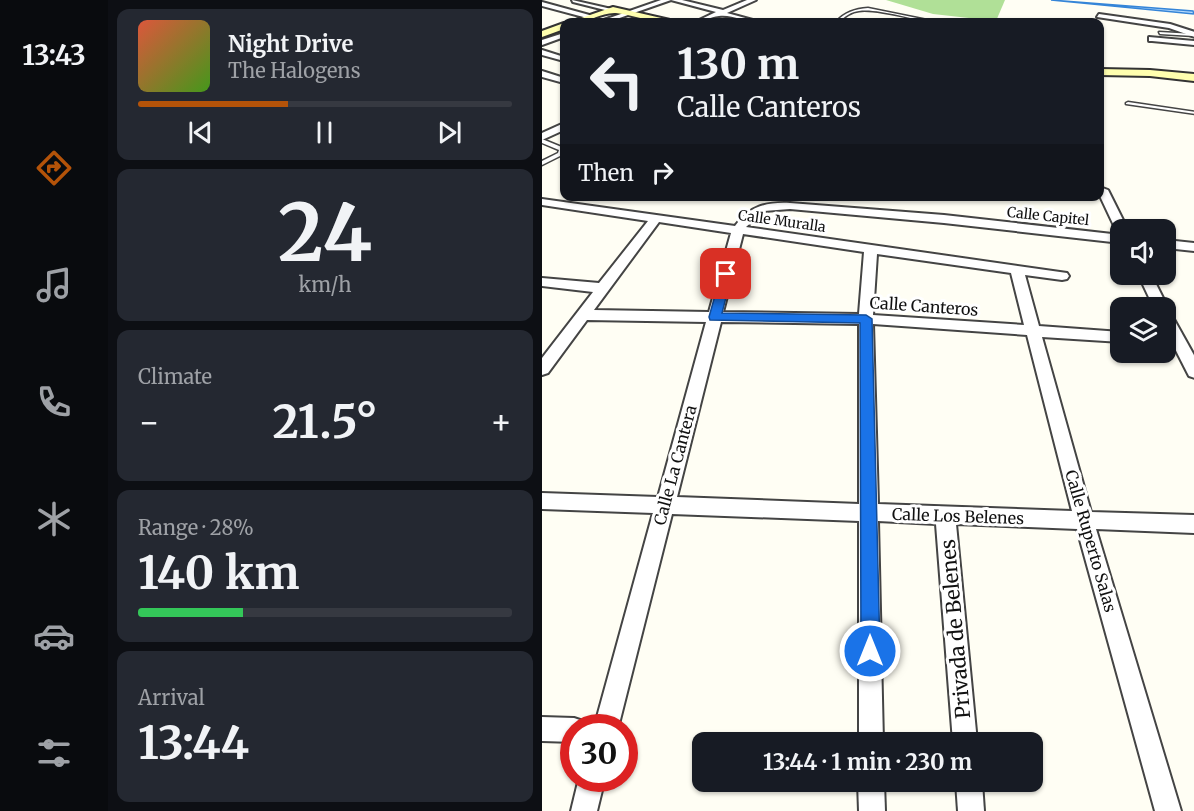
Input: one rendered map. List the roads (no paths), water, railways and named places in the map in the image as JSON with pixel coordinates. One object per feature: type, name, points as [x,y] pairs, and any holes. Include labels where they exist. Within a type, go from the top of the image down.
[{"type":"street","points":[[610,18],[631,8],[668,0]]},
{"type":"street","points":[[674,0],[741,18]]},
{"type":"street","points":[[709,18],[753,0]]},
{"type":"street","points":[[575,1],[614,4],[631,8],[650,18]]},
{"type":"street","points":[[542,4],[591,17]]},
{"type":"street","points":[[588,18],[614,4]]},
{"type":"street","points":[[542,14],[558,8]]},
{"type":"street","points":[[1099,16],[1170,26],[1194,35]]},
{"type":"street","points":[[542,34],[560,27]]},
{"type":"street","points":[[542,43],[560,36]]},
{"type":"street","points":[[1152,39],[1194,43]]},
{"type":"street","points":[[1104,70],[1194,76]]},
{"type":"street","points":[[542,74],[560,80]]},
{"type":"street","points":[[542,139],[560,128]]},
{"type":"street","points":[[1104,194],[1116,219]]},
{"type":"street","name":"Calle Muralla","points":[[542,202],[1062,276]]},
{"type":"street","name":"Calle Capitel","points":[[756,209],[769,205],[790,206],[944,219],[1110,238]]},
{"type":"street","name":"Calle La Cantera","points":[[610,714],[738,230],[756,209]]},
{"type":"street","points":[[542,369],[655,219]]},
{"type":"street","points":[[1176,245],[1194,247]]},
{"type":"street","points":[[871,249],[866,319],[871,732]]},
{"type":"street","name":"Calle Ruperto Salas","points":[[1017,270],[1084,520],[1168,811]]},
{"type":"street","points":[[542,282],[601,288]]},
{"type":"street","name":"Calle Canteros","points":[[581,315],[866,319],[1110,337]]},
{"type":"street","points":[[1176,342],[1194,344]]},
{"type":"street","points":[[1176,347],[1194,372]]},
{"type":"street","name":"Calle Los Belenes","points":[[542,501],[1194,524]]},
{"type":"street","name":"Privada de Belenes","points":[[945,515],[964,732]]},
{"type":"street","points":[[542,729],[560,730]]},
{"type":"street","points":[[584,811],[589,792]]},
{"type":"street","points":[[871,792],[872,811]]},
{"type":"street","points":[[969,792],[971,811]]},
{"type":"lane","points":[[841,18],[858,9],[912,18]]},
{"type":"lane","points":[[1160,33],[1194,35]]},
{"type":"lane","points":[[1128,103],[1194,113]]},
{"type":"lane","points":[[542,139],[560,148]]},
{"type":"lane","points":[[542,163],[560,154]]},
{"type":"water","points":[[1051,0],[1193,11],[1194,14]]}]
